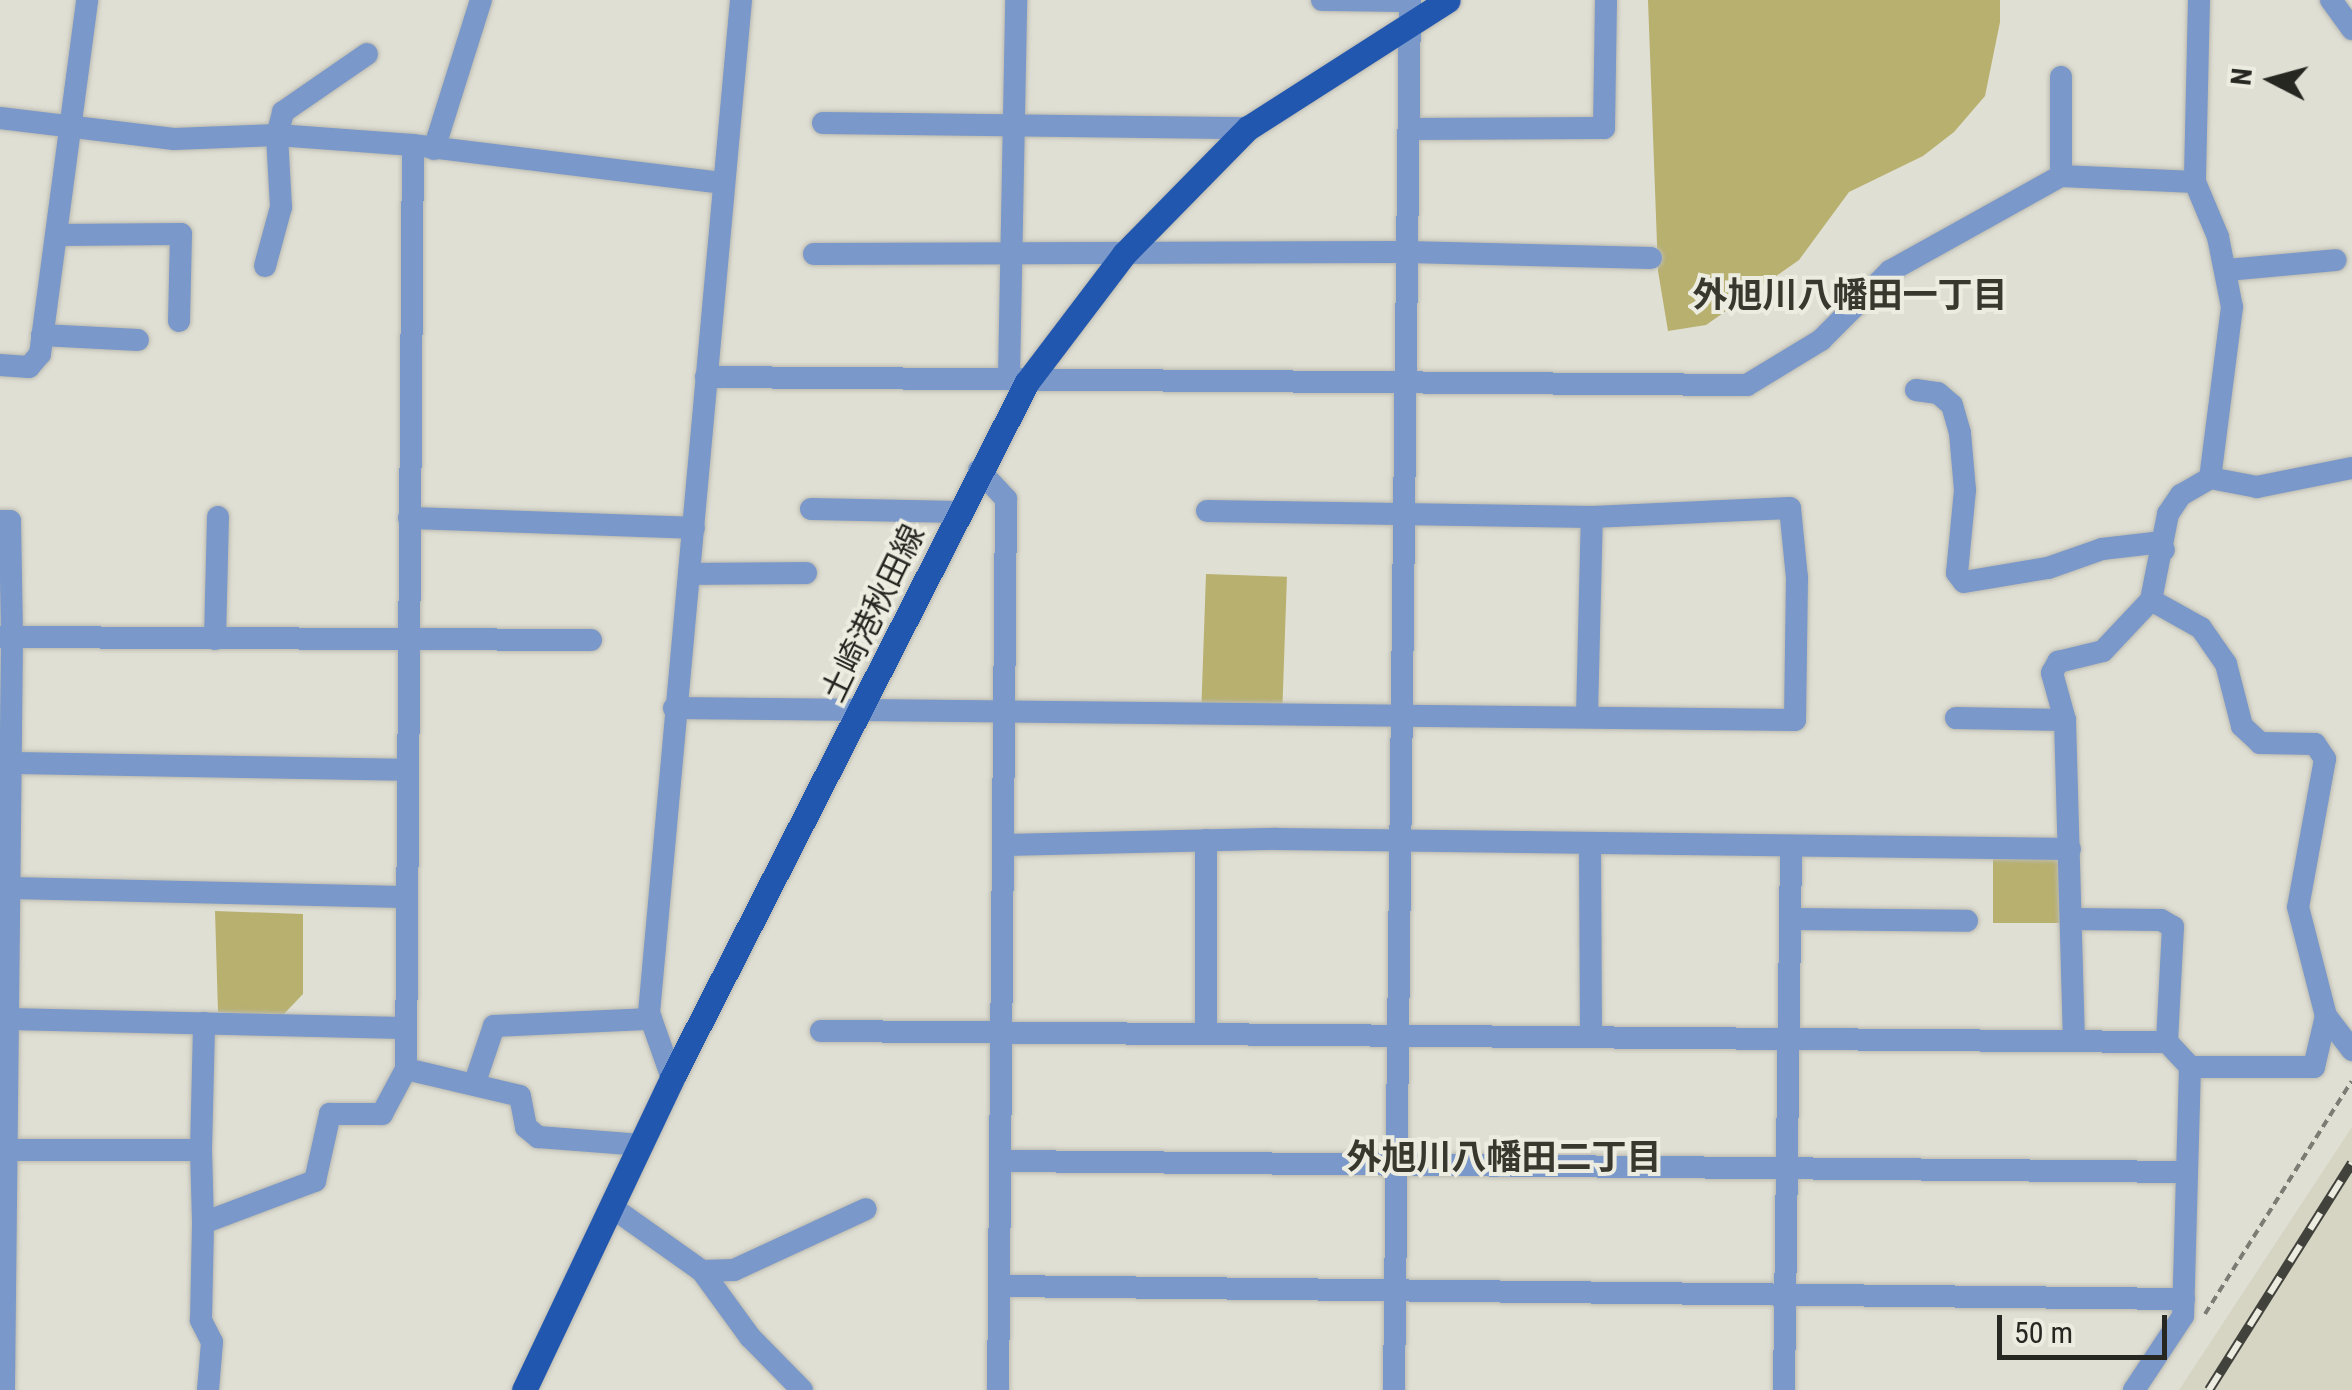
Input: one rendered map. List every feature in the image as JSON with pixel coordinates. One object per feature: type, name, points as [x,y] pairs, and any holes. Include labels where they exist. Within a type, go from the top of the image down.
[{"type":"main road","name":"土崎港秋田線","points":[[524,1390],[672,1078],[959,512],[1018,380],[1124,254],[1248,128],[1410,9],[1448,0]]},
{"type":"street","points":[[0,365],[28,367],[40,354],[75,124],[87,0]]},
{"type":"street","points":[[203,1223],[314,1181],[330,1114],[382,1114],[406,1069],[403,897],[409,518],[424,147],[480,0]]},
{"type":"street","points":[[672,1078],[650,1018],[674,708],[741,0]]},
{"type":"street","points":[[1016,0],[1012,255],[1018,380]]},
{"type":"street","points":[[1322,0],[1410,9],[1394,1390]]},
{"type":"street","points":[[1409,129],[1604,128],[1606,0]]},
{"type":"street","points":[[2198,0],[2195,182],[2227,270],[2232,307],[2210,478]]},
{"type":"street","points":[[2331,0],[2352,29]]},
{"type":"street","points":[[265,266],[281,207],[277,135],[283,112],[367,54]]},
{"type":"street","points":[[2061,77],[2061,176]]},
{"type":"street","points":[[0,118],[75,124],[174,139],[277,135],[424,147],[721,183]]},
{"type":"street","points":[[823,124],[1248,128]]},
{"type":"street","points":[[706,377],[1406,380],[1747,386],[1821,340],[1890,271],[2061,176],[2195,182]]},
{"type":"street","points":[[56,235],[181,234],[179,321]]},
{"type":"street","points":[[814,254],[1407,252],[1650,258]]},
{"type":"street","points":[[2227,270],[2336,260]]},
{"type":"street","points":[[42,335],[138,340]]},
{"type":"street","points":[[1916,390],[1938,393],[1952,404],[1960,433],[1965,490],[1957,572],[1964,582],[2048,568],[2102,549],[2154,543],[2164,550]]},
{"type":"street","points":[[2074,1042],[2065,720],[2052,673],[2058,662],[2104,651],[2152,600],[2168,514],[2181,495],[2210,478],[2257,488],[2352,468]]},
{"type":"street","points":[[979,470],[1006,499],[998,1390]]},
{"type":"street","points":[[811,508],[959,512]]},
{"type":"street","points":[[674,708],[860,713],[1402,713],[1796,720],[1797,578],[1790,508],[1592,518],[1207,510]]},
{"type":"street","points":[[216,639],[218,517]]},
{"type":"street","points":[[409,518],[694,528]]},
{"type":"street","points":[[1587,715],[1592,518]]},
{"type":"street","points":[[0,521],[10,521],[6,637],[12,763],[4,1390]]},
{"type":"street","points":[[688,574],[806,573]]},
{"type":"street","points":[[2152,600],[2200,628],[2226,664],[2242,726],[2260,742],[2315,744],[2325,759],[2298,907],[2326,1016],[2352,1050]]},
{"type":"street","points":[[6,637],[591,640]]},
{"type":"street","points":[[1956,718],[2065,720]]},
{"type":"street","points":[[12,763],[405,770]]},
{"type":"street","points":[[1005,845],[1206,840],[2070,849]]},
{"type":"street","points":[[1206,840],[1206,1034]]},
{"type":"street","points":[[1590,845],[1592,1034]]},
{"type":"street","points":[[1784,1390],[1791,848]]},
{"type":"street","points":[[11,888],[403,897]]},
{"type":"street","points":[[1790,918],[1967,921]]},
{"type":"street","points":[[2072,919],[2161,920],[2172,927],[2167,1042],[2190,1067],[2182,1172],[2184,1316],[2134,1390]]},
{"type":"street","points":[[2190,1067],[2314,1067],[2326,1016]]},
{"type":"street","points":[[475,1082],[494,1026],[650,1018]]},
{"type":"street","points":[[9,1019],[403,1028]]},
{"type":"street","points":[[204,1023],[201,1320],[212,1342],[208,1390]]},
{"type":"street","points":[[821,1030],[2167,1042]]},
{"type":"street","points":[[406,1069],[475,1082],[520,1096],[526,1127],[538,1138],[642,1145]]},
{"type":"street","points":[[7,1150],[201,1150]]},
{"type":"street","points":[[1001,1160],[1397,1160],[2182,1172]]},
{"type":"street","points":[[613,1208],[702,1271],[750,1337],[802,1390]]},
{"type":"street","points":[[702,1271],[734,1270],[866,1209]]},
{"type":"street","points":[[999,1286],[2184,1299]]},
{"type":"path","points":[[2196,1330],[2352,1082]]},
{"type":"shaded area","points":[[1648,0],[2000,0],[2000,22],[1985,96],[1954,132],[1923,156],[1849,192],[1799,260],[1706,325],[1668,331],[1658,271]]},
{"type":"shaded area","points":[[1206,574],[1287,577],[1282,707],[1201,704]]},
{"type":"shaded area","points":[[1993,858],[2060,858],[2060,923],[1993,923]]},
{"type":"shaded area","points":[[215,911],[303,914],[303,994],[282,1016],[218,1012]]},
{"type":"shaded area","points":[[2352,1127],[2352,1390],[2179,1390]]},
{"type":"railway","points":[[2209,1390],[2352,1163]]},
{"type":"district","name":"外旭川八幡田一丁目","points":[[1850,296]]},
{"type":"district","name":"外旭川八幡田二丁目","points":[[1504,1158]]}]
